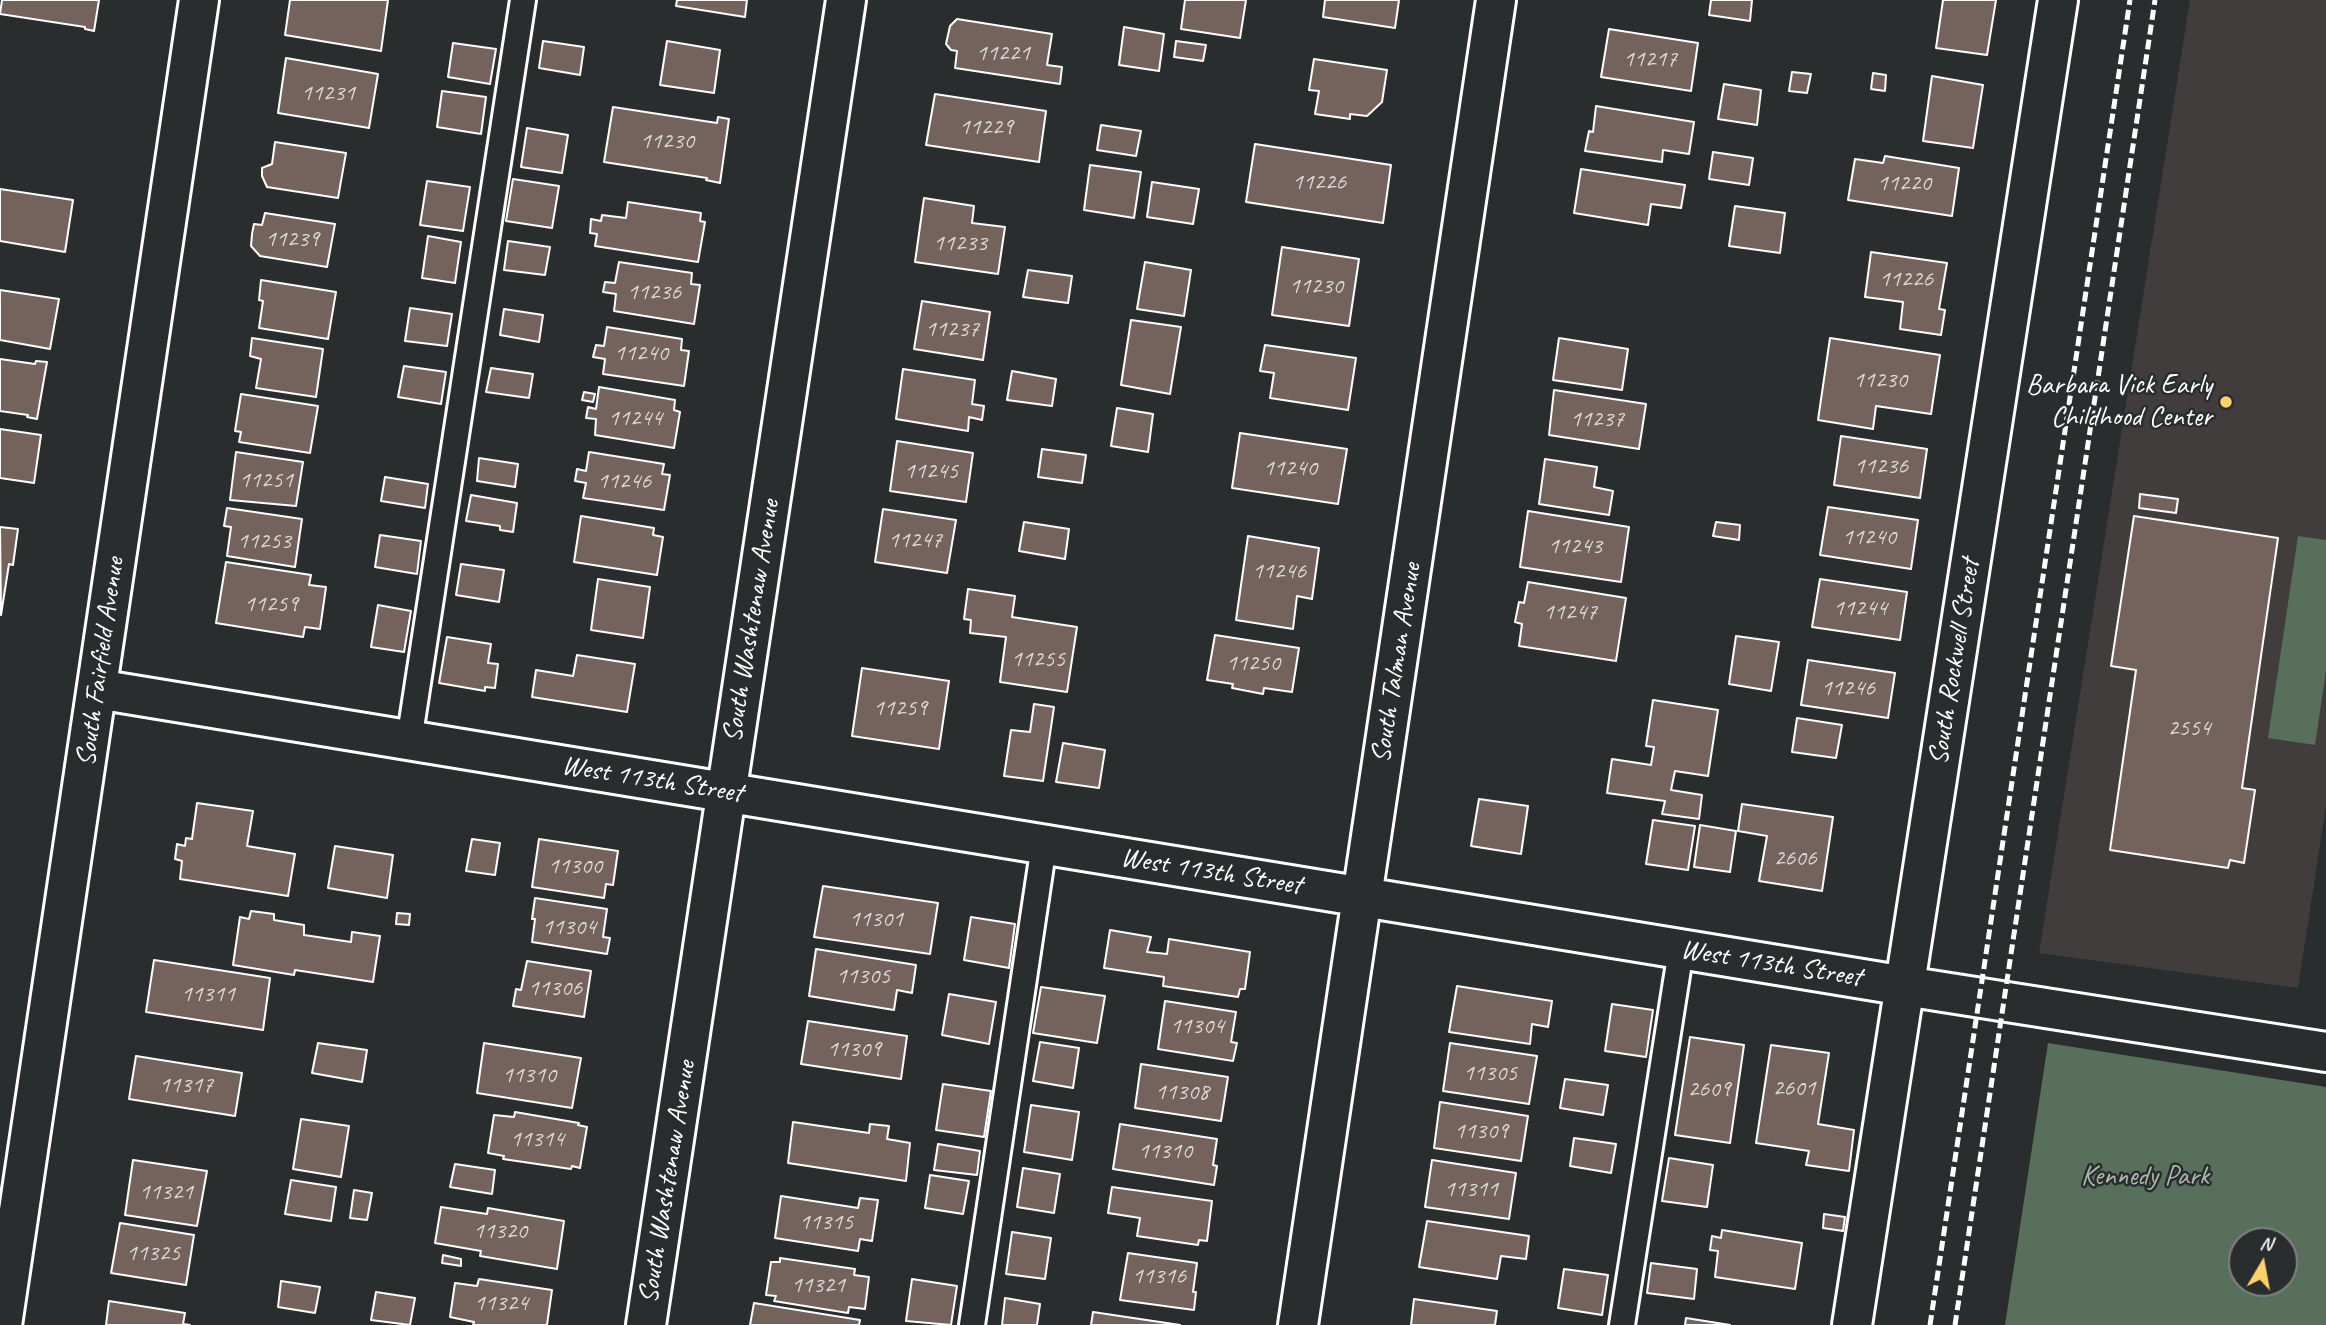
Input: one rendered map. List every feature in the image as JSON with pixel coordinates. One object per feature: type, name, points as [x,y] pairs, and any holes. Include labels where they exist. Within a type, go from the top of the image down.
[{"type":"street","name":"South Fairfield Avenue","points":[[2,1325],[199,0]]},
{"type":"street","name":"South Washtenaw Avenue","points":[[646,1325],[846,0]]},
{"type":"street","name":"South Talman Avenue","points":[[1297,1325],[1496,0]]},
{"type":"street","name":"South Rockwell Street","points":[[1852,1325],[2058,0]]},
{"type":"street","name":"West 113th Street","points":[[97,689],[1681,950],[2326,1052]]},
{"type":"lane","points":[[409,741],[523,0]]},
{"type":"lane","points":[[972,1325],[1044,845]]},
{"type":"lane","points":[[1622,1325],[1681,950]]},
{"type":"shaded area","name":"Barbara Vick Early Childhood Center","points":[[2190,0],[2326,0],[2326,805],[2298,988],[2039,953]]},
{"type":"green space","points":[[2298,536],[2326,540],[2326,671],[2315,745],[2268,738]]},
{"type":"green space","name":"Kennedy Park","points":[[2048,1043],[2326,1087],[2326,1325],[2005,1325]]},
{"type":"building","points":[[2,0],[99,0],[94,31],[85,27],[0,14]]},
{"type":"building","points":[[290,0],[388,0],[381,51],[285,35]]},
{"type":"building","points":[[677,0],[747,0],[745,17],[676,6]]},
{"type":"building","points":[[1185,0],[1246,0],[1240,38],[1181,29]]},
{"type":"building","points":[[1325,0],[1399,0],[1395,28],[1323,17]]},
{"type":"building","points":[[1711,0],[1752,0],[1750,21],[1709,15]]},
{"type":"building","points":[[1943,0],[1996,0],[1987,55],[1936,48]]},
{"type":"building","points":[[957,19],[1052,34],[1047,65],[1062,67],[1060,84],[955,68],[957,51],[951,50],[946,44],[950,26]]},
{"type":"building","points":[[1124,27],[1164,34],[1159,71],[1119,65]]},
{"type":"building","points":[[1609,29],[1698,43],[1691,91],[1601,77]]},
{"type":"building","points":[[543,41],[584,47],[580,75],[539,68]]},
{"type":"building","points":[[667,41],[720,50],[714,93],[660,85]]},
{"type":"building","points":[[1176,41],[1206,45],[1203,61],[1174,57]]},
{"type":"building","points":[[453,43],[496,49],[490,84],[448,77]]},
{"type":"building","points":[[286,58],[378,74],[369,128],[278,113]]},
{"type":"building","points":[[1314,59],[1387,70],[1382,102],[1367,116],[1350,114],[1350,119],[1315,114],[1319,91],[1309,90]]},
{"type":"building","points":[[1792,72],[1811,74],[1807,93],[1789,91]]},
{"type":"building","points":[[1873,73],[1886,75],[1885,91],[1871,89]]},
{"type":"building","points":[[1932,76],[1983,85],[1973,148],[1923,141]]},
{"type":"building","points":[[1724,84],[1761,90],[1757,125],[1718,119]]},
{"type":"building","points":[[442,91],[486,97],[481,134],[437,127]]},
{"type":"building","points":[[935,94],[1046,111],[1039,162],[926,145]]},
{"type":"building","points":[[1596,106],[1694,122],[1689,154],[1663,150],[1662,162],[1585,151],[1589,131],[1593,132]]},
{"type":"building","points":[[613,107],[717,123],[718,117],[729,119],[720,183],[706,180],[707,178],[604,162]]},
{"type":"building","points":[[1101,125],[1141,131],[1136,156],[1097,150]]},
{"type":"building","points":[[527,128],[568,135],[562,173],[521,167]]},
{"type":"building","points":[[275,142],[346,153],[338,198],[267,187],[262,168],[272,164]]},
{"type":"building","points":[[1255,144],[1391,165],[1383,223],[1246,202]]},
{"type":"building","points":[[1713,152],[1753,158],[1749,185],[1709,179]]},
{"type":"building","points":[[1885,156],[1959,168],[1952,216],[1848,200],[1855,159],[1883,163]]},
{"type":"building","points":[[1090,165],[1141,172],[1134,218],[1084,210]]},
{"type":"building","points":[[1581,169],[1685,185],[1681,208],[1651,204],[1648,225],[1574,213]]},
{"type":"building","points":[[513,179],[559,186],[552,228],[506,221]]},
{"type":"building","points":[[427,181],[470,187],[463,231],[420,225]]},
{"type":"building","points":[[1152,182],[1199,189],[1193,224],[1147,217]]},
{"type":"building","points":[[0,189],[73,200],[65,252],[0,241]]},
{"type":"building","points":[[924,198],[974,206],[972,223],[1005,227],[998,274],[915,262]]},
{"type":"building","points":[[628,202],[701,213],[700,221],[705,222],[698,262],[595,246],[597,234],[590,233],[591,219],[601,221],[602,215],[626,218]]},
{"type":"building","points":[[1735,206],[1785,213],[1780,253],[1729,246]]},
{"type":"building","points":[[265,213],[335,224],[327,267],[260,256],[251,246],[252,234],[254,224],[262,225]]},
{"type":"building","points":[[428,236],[461,242],[455,283],[422,278]]},
{"type":"building","points":[[508,241],[550,247],[545,275],[504,270]]},
{"type":"building","points":[[1282,247],[1359,259],[1349,326],[1272,315]]},
{"type":"building","points":[[1871,252],[1947,263],[1939,309],[1945,310],[1941,335],[1900,329],[1903,302],[1865,297]]},
{"type":"building","points":[[619,262],[692,273],[691,284],[700,285],[694,324],[614,311],[616,294],[603,292],[605,282],[615,283]]},
{"type":"building","points":[[1145,262],[1191,270],[1184,316],[1137,309]]},
{"type":"building","points":[[1028,270],[1072,276],[1068,303],[1023,297]]},
{"type":"building","points":[[261,280],[336,292],[328,339],[259,328],[263,301],[259,300]]},
{"type":"building","points":[[0,290],[59,299],[50,349],[0,340]]},
{"type":"building","points":[[922,301],[990,312],[983,360],[914,349]]},
{"type":"building","points":[[410,308],[452,314],[447,346],[405,341]]},
{"type":"building","points":[[504,309],[543,315],[539,342],[500,335]]},
{"type":"building","points":[[1131,320],[1181,327],[1170,394],[1121,385]]},
{"type":"building","points":[[607,327],[682,339],[681,350],[689,351],[684,386],[603,374],[605,359],[593,357],[596,345],[604,346]]},
{"type":"building","points":[[252,338],[323,349],[316,397],[256,388],[261,359],[250,356]]},
{"type":"building","points":[[1559,338],[1628,349],[1622,390],[1553,380]]},
{"type":"building","points":[[1830,338],[1940,355],[1931,414],[1876,406],[1873,429],[1818,420]]},
{"type":"building","points":[[1265,345],[1356,358],[1348,410],[1270,398],[1274,373],[1260,371]]},
{"type":"building","points":[[0,359],[35,364],[36,361],[47,362],[37,419],[0,411]]},
{"type":"building","points":[[404,366],[446,372],[441,404],[398,397]]},
{"type":"building","points":[[491,368],[533,374],[529,398],[486,392]]},
{"type":"building","points":[[903,369],[975,380],[972,404],[984,406],[982,420],[969,417],[968,431],[896,419]]},
{"type":"building","points":[[1012,371],[1056,379],[1052,406],[1007,400]]},
{"type":"building","points":[[599,387],[675,400],[674,410],[680,412],[674,448],[595,435],[596,419],[586,418],[588,407],[596,409]]},
{"type":"building","points":[[1554,390],[1646,404],[1639,449],[1549,435]]},
{"type":"building","points":[[584,392],[595,394],[593,402],[582,400]]},
{"type":"building","points":[[241,394],[318,406],[310,453],[239,442],[241,432],[235,431]]},
{"type":"building","points":[[1117,408],[1153,414],[1148,452],[1111,446]]},
{"type":"building","points":[[0,429],[41,435],[34,483],[0,478]]},
{"type":"building","points":[[1240,433],[1347,449],[1338,504],[1232,488]]},
{"type":"building","points":[[1841,436],[1927,449],[1920,498],[1834,485]]},
{"type":"building","points":[[897,441],[973,453],[966,502],[890,491]]},
{"type":"building","points":[[1042,449],[1086,455],[1082,483],[1038,477]]},
{"type":"building","points":[[236,452],[303,462],[296,506],[230,500]]},
{"type":"building","points":[[589,452],[664,464],[662,474],[670,475],[664,510],[583,498],[586,483],[575,481],[577,469],[586,471]]},
{"type":"building","points":[[479,458],[518,464],[515,487],[477,481]]},
{"type":"building","points":[[1545,459],[1597,467],[1594,487],[1613,491],[1609,515],[1539,504]]},
{"type":"building","points":[[385,477],[428,484],[425,508],[381,501]]},
{"type":"building","points":[[2140,494],[2178,499],[2176,513],[2139,508]]},
{"type":"building","points":[[471,495],[517,503],[513,532],[500,530],[500,526],[466,521]]},
{"type":"building","points":[[1828,507],[1918,520],[1911,569],[1820,555]]},
{"type":"building","points":[[227,508],[302,519],[295,567],[227,556],[231,527],[224,526]]},
{"type":"building","points":[[883,509],[956,520],[947,573],[875,562]]},
{"type":"building","points":[[1528,511],[1629,527],[1621,582],[1520,567]]},
{"type":"building","points":[[581,516],[654,528],[653,535],[663,537],[657,575],[574,562]]},
{"type":"building","points":[[2134,516],[2278,538],[2242,788],[2255,790],[2244,863],[2230,860],[2228,868],[2110,850],[2136,670],[2111,666]]},
{"type":"building","points":[[1024,522],[1069,529],[1065,559],[1019,551]]},
{"type":"building","points":[[1716,522],[1740,525],[1739,540],[1713,536]]},
{"type":"building","points":[[0,527],[18,529],[1,615]]},
{"type":"building","points":[[380,535],[421,541],[417,574],[375,567]]},
{"type":"building","points":[[1248,536],[1319,548],[1312,599],[1297,596],[1293,629],[1236,620]]},
{"type":"building","points":[[226,562],[311,575],[309,585],[326,587],[320,629],[305,627],[303,637],[216,623]]},
{"type":"building","points":[[461,564],[504,570],[499,602],[456,595]]},
{"type":"building","points":[[598,579],[650,587],[643,638],[591,630]]},
{"type":"building","points":[[1820,579],[1907,592],[1900,640],[1812,627]]},
{"type":"building","points":[[1528,582],[1626,598],[1616,661],[1519,646],[1522,624],[1515,622],[1519,602],[1524,603]]},
{"type":"building","points":[[968,589],[1015,596],[1012,617],[1077,627],[1067,692],[1000,682],[1006,637],[970,633],[971,620],[964,619]]},
{"type":"building","points":[[378,605],[411,611],[404,652],[371,647]]},
{"type":"building","points":[[1215,635],[1299,648],[1292,692],[1264,688],[1263,694],[1232,688],[1233,684],[1207,680]]},
{"type":"building","points":[[1736,636],[1779,642],[1771,691],[1729,684]]},
{"type":"building","points":[[447,637],[491,644],[488,663],[498,664],[495,688],[485,687],[485,691],[439,683]]},
{"type":"building","points":[[577,655],[635,664],[627,712],[532,697],[536,670],[573,676]]},
{"type":"building","points":[[1808,660],[1895,673],[1888,718],[1801,705]]},
{"type":"building","points":[[862,668],[949,681],[939,749],[852,736]]},
{"type":"building","points":[[1653,700],[1718,710],[1708,776],[1675,771],[1671,790],[1702,795],[1699,819],[1662,814],[1665,801],[1607,793],[1612,759],[1651,765],[1654,747],[1646,746]]},
{"type":"building","points":[[1034,704],[1054,707],[1043,781],[1004,776],[1011,730],[1030,732]]},
{"type":"building","points":[[1797,718],[1842,725],[1836,758],[1792,752]]},
{"type":"building","points":[[1063,743],[1105,750],[1099,788],[1056,782]]},
{"type":"building","points":[[1479,799],[1528,806],[1521,854],[1471,846]]},
{"type":"building","points":[[197,803],[253,811],[247,846],[295,854],[288,896],[180,879],[182,861],[175,859],[177,844],[185,846],[186,838],[192,839]]},
{"type":"building","points":[[1742,804],[1833,817],[1822,891],[1759,881],[1767,836],[1738,831]]},
{"type":"building","points":[[1653,820],[1695,826],[1688,870],[1646,864]]},
{"type":"building","points":[[1700,825],[1736,831],[1730,872],[1694,867]]},
{"type":"building","points":[[472,839],[500,843],[495,875],[466,871]]},
{"type":"building","points":[[539,839],[618,851],[613,885],[606,884],[604,898],[532,887]]},
{"type":"building","points":[[335,846],[393,855],[387,898],[328,888]]},
{"type":"building","points":[[823,886],[938,903],[930,954],[814,937]]},
{"type":"building","points":[[535,898],[607,909],[603,937],[610,938],[607,954],[532,942]]},
{"type":"building","points":[[251,911],[274,914],[274,920],[304,925],[304,935],[351,942],[352,932],[380,936],[373,982],[295,970],[294,975],[233,965],[240,917],[249,919]]},
{"type":"building","points":[[397,913],[410,914],[409,925],[396,924]]},
{"type":"building","points":[[971,917],[1015,924],[1009,968],[964,960]]},
{"type":"building","points":[[1110,930],[1151,937],[1147,952],[1167,954],[1169,939],[1250,952],[1245,989],[1240,989],[1238,997],[1163,986],[1164,977],[1104,968]]},
{"type":"building","points":[[816,949],[916,965],[912,993],[897,990],[894,1010],[809,996]]},
{"type":"building","points":[[154,960],[270,978],[263,1030],[146,1012]]},
{"type":"building","points":[[527,961],[591,971],[584,1017],[513,1006],[516,989],[521,990]]},
{"type":"building","points":[[1457,986],[1552,1001],[1548,1027],[1532,1024],[1530,1044],[1449,1032]]},
{"type":"building","points":[[1041,987],[1105,996],[1097,1043],[1033,1033]]},
{"type":"building","points":[[949,994],[996,1002],[989,1044],[942,1035]]},
{"type":"building","points":[[1165,1001],[1236,1012],[1231,1042],[1237,1043],[1233,1061],[1158,1049]]},
{"type":"building","points":[[1612,1004],[1653,1010],[1646,1057],[1605,1051]]},
{"type":"building","points":[[808,1021],[907,1036],[901,1079],[801,1064]]},
{"type":"building","points":[[1690,1037],[1744,1045],[1730,1143],[1675,1135]]},
{"type":"building","points":[[1040,1042],[1079,1048],[1073,1088],[1033,1081]]},
{"type":"building","points":[[318,1043],[367,1050],[362,1082],[312,1073]]},
{"type":"building","points":[[484,1043],[581,1058],[572,1108],[477,1093]]},
{"type":"building","points":[[1450,1043],[1537,1056],[1529,1104],[1443,1091]]},
{"type":"building","points":[[1771,1045],[1829,1053],[1818,1124],[1854,1130],[1849,1171],[1806,1165],[1809,1151],[1756,1143]]},
{"type":"building","points":[[136,1056],[242,1073],[235,1116],[129,1099]]},
{"type":"building","points":[[1141,1064],[1228,1077],[1221,1121],[1135,1108]]},
{"type":"building","points":[[1565,1079],[1608,1085],[1603,1115],[1560,1108]]},
{"type":"building","points":[[943,1084],[991,1091],[984,1137],[936,1130]]},
{"type":"building","points":[[1440,1102],[1528,1116],[1521,1161],[1434,1148]]},
{"type":"building","points":[[1031,1105],[1079,1112],[1072,1160],[1024,1152]]},
{"type":"building","points":[[515,1112],[579,1123],[578,1125],[587,1127],[580,1168],[503,1159],[504,1156],[488,1153],[494,1115],[514,1117]]},
{"type":"building","points":[[301,1119],[349,1126],[341,1177],[293,1169]]},
{"type":"building","points":[[793,1122],[869,1133],[870,1124],[889,1126],[887,1139],[910,1143],[906,1181],[788,1163]]},
{"type":"building","points":[[1120,1124],[1217,1139],[1213,1165],[1217,1166],[1214,1185],[1113,1169]]},
{"type":"building","points":[[1574,1138],[1616,1144],[1611,1173],[1570,1166]]},
{"type":"building","points":[[938,1144],[980,1151],[977,1175],[934,1170]]},
{"type":"building","points":[[1669,1158],[1713,1165],[1707,1207],[1662,1201]]},
{"type":"building","points":[[133,1160],[207,1171],[197,1226],[125,1215]]},
{"type":"building","points":[[1432,1160],[1516,1173],[1509,1219],[1425,1207]]},
{"type":"building","points":[[455,1164],[495,1170],[492,1194],[450,1187]]},
{"type":"building","points":[[1023,1168],[1060,1174],[1054,1213],[1017,1207]]},
{"type":"building","points":[[930,1175],[969,1181],[963,1214],[925,1208]]},
{"type":"building","points":[[291,1180],[336,1187],[331,1221],[285,1214]]},
{"type":"building","points":[[1112,1187],[1212,1201],[1207,1241],[1199,1240],[1198,1245],[1137,1236],[1140,1218],[1108,1213]]},
{"type":"building","points":[[354,1190],[372,1193],[367,1220],[350,1218]]},
{"type":"building","points":[[781,1196],[858,1208],[860,1198],[878,1200],[872,1241],[860,1239],[858,1251],[775,1238]]},
{"type":"building","points":[[441,1207],[487,1214],[488,1208],[564,1221],[557,1269],[480,1256],[481,1251],[435,1243]]},
{"type":"building","points":[[1824,1214],[1845,1217],[1843,1231],[1823,1228]]},
{"type":"building","points":[[1427,1221],[1529,1236],[1526,1259],[1501,1256],[1497,1279],[1419,1267]]},
{"type":"building","points":[[120,1223],[194,1235],[186,1285],[111,1273]]},
{"type":"building","points":[[1722,1230],[1802,1243],[1795,1289],[1715,1277],[1718,1251],[1710,1250],[1712,1236],[1721,1238]]},
{"type":"building","points":[[1012,1232],[1051,1238],[1045,1279],[1006,1274]]},
{"type":"building","points":[[1128,1253],[1197,1263],[1193,1292],[1196,1292],[1194,1310],[1120,1300]]},
{"type":"building","points":[[443,1255],[461,1259],[461,1266],[442,1263]]},
{"type":"building","points":[[780,1258],[855,1269],[854,1275],[869,1277],[865,1309],[849,1307],[848,1313],[774,1301],[776,1296],[766,1295],[771,1262],[780,1262]]},
{"type":"building","points":[[1651,1263],[1697,1269],[1694,1299],[1647,1293]]},
{"type":"building","points":[[1564,1269],[1608,1275],[1602,1315],[1558,1308]]},
{"type":"building","points":[[479,1279],[552,1290],[547,1325],[473,1325],[474,1322],[450,1317],[455,1283],[477,1286]]},
{"type":"building","points":[[912,1279],[957,1286],[951,1325],[906,1321]]},
{"type":"building","points":[[281,1281],[320,1287],[315,1313],[278,1307]]},
{"type":"building","points":[[376,1292],[415,1298],[410,1325],[371,1320]]},
{"type":"building","points":[[1005,1298],[1040,1304],[1037,1325],[1002,1325]]},
{"type":"building","points":[[1414,1299],[1497,1311],[1495,1325],[1411,1325]]},
{"type":"building","points":[[109,1301],[185,1313],[183,1324],[190,1325],[106,1325]]},
{"type":"building","points":[[754,1303],[860,1320],[859,1325],[750,1325]]},
{"type":"building","points":[[1093,1312],[1180,1325],[1091,1325]]},
{"type":"building","points":[[1686,1318],[1730,1325],[1685,1325]]},
{"type":"railway","points":[[1930,1325],[2130,0]]},
{"type":"railway","points":[[1955,1325],[2155,0]]},
{"type":"place","name":"Barbara Vick Early Childhood Center","points":[[2226,402]]}]
